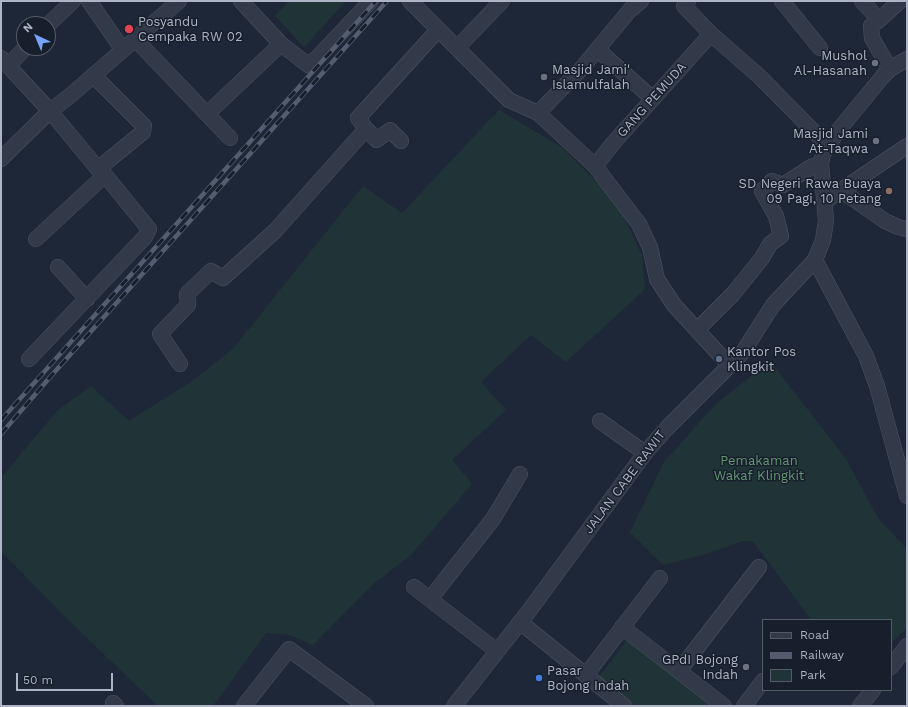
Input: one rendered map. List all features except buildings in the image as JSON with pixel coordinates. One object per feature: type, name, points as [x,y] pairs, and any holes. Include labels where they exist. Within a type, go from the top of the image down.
[{"type":"street","points":[[56,18],[74,1]]},
{"type":"street","points":[[89,1],[123,50]]},
{"type":"street","points":[[1,159],[50,112],[94,76],[179,1]]},
{"type":"street","points":[[241,1],[281,44],[301,61],[310,65],[371,1]]},
{"type":"street","points":[[410,1],[509,100],[538,113],[595,166],[639,224],[650,247],[657,279],[674,305],[698,328],[730,366]]},
{"type":"street","points":[[457,48],[502,1]]},
{"type":"street","points":[[782,1],[820,48]]},
{"type":"street","points":[[862,1],[879,20]]},
{"type":"street","points":[[890,69],[872,38],[871,26],[900,1]]},
{"type":"street","points":[[683,3],[711,34],[759,76],[827,145]]},
{"type":"street","points":[[538,113],[598,50],[630,4]]},
{"type":"street","points":[[401,141],[390,130],[377,140],[358,118],[438,30]]},
{"type":"street","name":"GANG PEMUDA","points":[[595,166],[615,141],[711,34]]},
{"type":"street","points":[[135,39],[230,138]]},
{"type":"street","points":[[206,114],[281,44]]},
{"type":"street","points":[[598,50],[653,100]]},
{"type":"street","points":[[16,54],[4,62],[50,112],[149,229],[145,237],[29,359]]},
{"type":"street","points":[[698,328],[733,294],[762,258],[770,244],[781,236],[776,216],[762,191],[772,182],[783,184],[811,167],[821,164],[827,145],[890,69],[907,59]]},
{"type":"street","points":[[36,239],[142,132],[144,126],[94,76]]},
{"type":"street","points":[[180,364],[160,334],[188,305],[187,294],[211,271],[223,278],[244,260],[275,231],[366,129]]},
{"type":"street","points":[[824,202],[907,146]]},
{"type":"street","name":"JALAN CABE RAWIT","points":[[454,706],[520,622],[645,453],[667,428],[730,366],[755,336],[777,300],[815,260],[823,240],[826,221],[821,164]]},
{"type":"street","points":[[842,191],[885,221],[907,229]]},
{"type":"street","points":[[815,260],[866,356],[877,386],[907,496]]},
{"type":"street","points":[[58,267],[87,299]]},
{"type":"street","points":[[600,421],[645,453]]},
{"type":"street","points":[[430,599],[492,519],[520,474]]},
{"type":"street","points":[[679,671],[759,567]]},
{"type":"street","points":[[586,675],[660,578]]},
{"type":"street","points":[[414,587],[497,651]]},
{"type":"street","points":[[520,622],[624,706]]},
{"type":"street","points":[[622,627],[724,706]]},
{"type":"street","points":[[892,666],[907,646]]},
{"type":"street","points":[[244,706],[289,649],[366,706]]},
{"type":"street","points":[[744,706],[762,682]]},
{"type":"street","points":[[860,706],[872,691]]},
{"type":"green space","points":[[289,1],[346,1],[304,47],[275,16]]},
{"type":"green space","points":[[499,110],[560,146],[616,201],[642,255],[645,289],[566,362],[531,335],[481,382],[506,410],[452,460],[472,484],[411,555],[372,585],[313,645],[290,635],[266,633],[213,706],[158,706],[62,614],[1,551],[1,478],[57,411],[91,386],[129,421],[192,381],[233,349],[363,186],[402,213]]},
{"type":"green space","name":"Pemakaman Wakaf Klingkit","points":[[770,361],[846,459],[878,518],[907,549],[907,628],[892,642],[892,619],[810,619],[754,542],[743,541],[706,554],[663,565],[630,532],[664,462],[716,404]]},
{"type":"green space","points":[[631,635],[723,706],[633,706],[598,678]]},
{"type":"railway","points":[[1,420],[376,1]]},
{"type":"railway","points":[[1,434],[51,376],[387,1]]},
{"type":"place","name":"Posyandu Cempaka RW 02","points":[[129,29]]},
{"type":"place","name":"Mushol Al-Hasanah","points":[[875,63]]},
{"type":"place","name":"Masjid Jami' Islamulfalah","points":[[544,77]]},
{"type":"place","name":"Masjid Jami At-Taqwa","points":[[876,141]]},
{"type":"place","name":"SD Negeri Rawa Buaya 09 Pagi, 10 Petang","points":[[889,191]]},
{"type":"place","name":"Kantor Pos Klingkit","points":[[719,359]]},
{"type":"place","name":"GPdI Bojong Indah","points":[[746,667]]},
{"type":"place","name":"Pasar Bojong Indah","points":[[539,678]]}]
